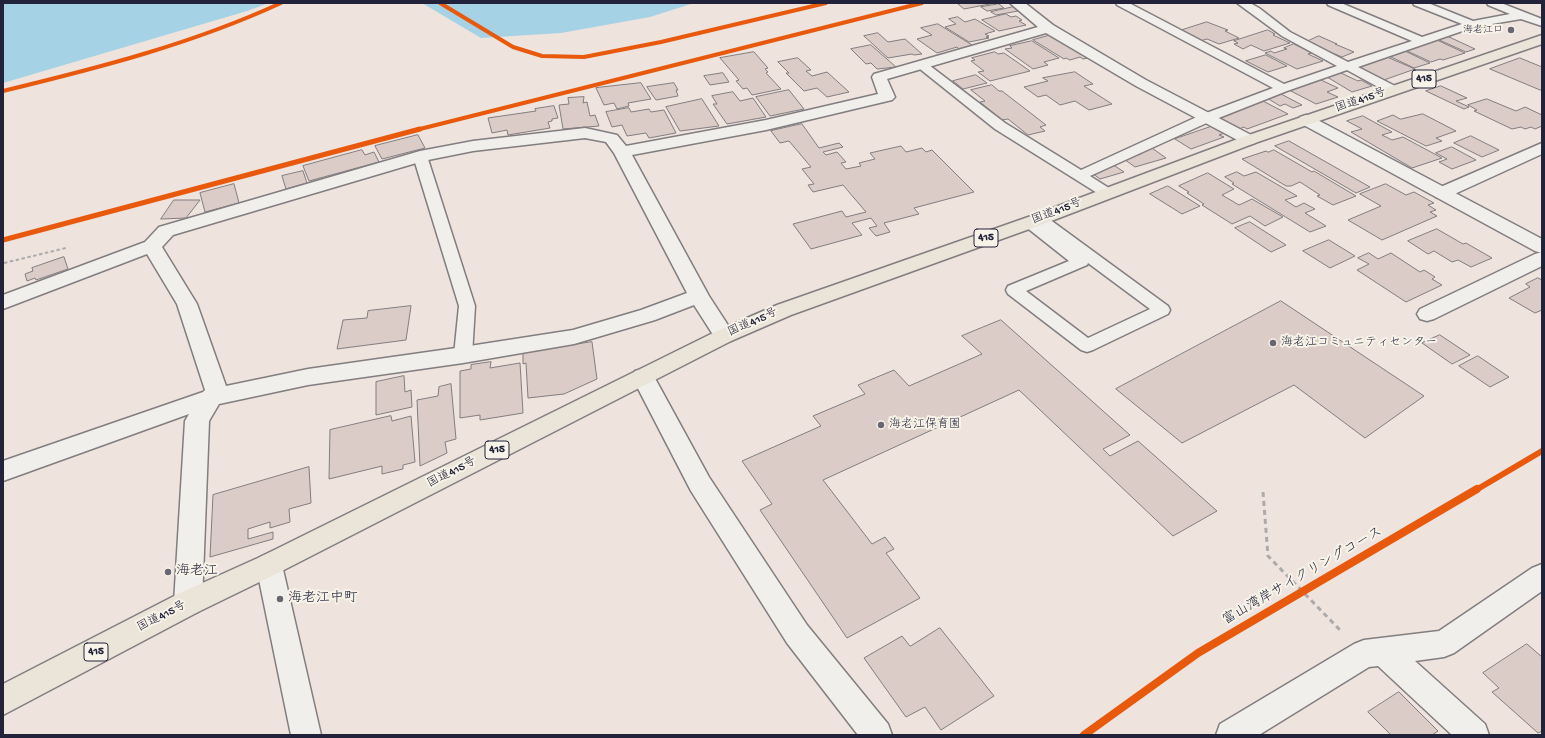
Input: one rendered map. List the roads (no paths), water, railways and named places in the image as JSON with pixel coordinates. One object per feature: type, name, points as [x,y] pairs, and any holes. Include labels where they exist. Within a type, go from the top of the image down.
[{"type":"highway","name":"国道415号","points":[[3,700],[188,603],[269,565],[724,336],[784,310],[1034,221],[1249,140],[1542,39]]},
{"type":"street","points":[[1017,3],[1048,28],[1141,83],[1249,140]]},
{"type":"street","points":[[622,152],[766,125],[887,97],[879,77],[1048,28]]},
{"type":"street","points":[[1306,120],[1542,247]]},
{"type":"street","points":[[3,302],[152,246],[166,231],[266,200],[420,156],[473,146],[585,133],[611,138],[622,152],[699,296],[724,336]]},
{"type":"street","points":[[1442,193],[1542,148]]},
{"type":"street","points":[[152,246],[187,304],[216,390],[197,421],[188,603]]},
{"type":"street","points":[[1427,314],[1542,258]]},
{"type":"street","points":[[3,471],[210,398],[308,377],[463,355],[574,337],[648,315],[699,296]]},
{"type":"street","points":[[643,377],[700,484],[793,628],[877,735]]},
{"type":"street","points":[[269,565],[306,735]]},
{"type":"street","points":[[1231,735],[1374,653],[1444,644],[1542,576]]},
{"type":"street","points":[[1374,653],[1474,735]]},
{"type":"lane","points":[[1121,3],[1283,88]]},
{"type":"lane","points":[[1242,3],[1255,10],[1286,34],[1393,90]]},
{"type":"lane","points":[[1332,3],[1422,41]]},
{"type":"lane","points":[[1418,3],[1472,24]]},
{"type":"lane","points":[[1492,3],[1542,22]]},
{"type":"lane","points":[[1080,176],[1206,118],[1283,88],[1472,24],[1523,15]]},
{"type":"lane","points":[[921,65],[1000,126],[1107,193]]},
{"type":"lane","points":[[420,156],[467,306],[463,355]]},
{"type":"lane","points":[[1034,221],[1162,310],[1087,346],[1014,290],[1081,262],[1034,221]]},
{"type":"water","points":[[3,3],[269,3],[247,11],[3,83]]},
{"type":"water","points":[[422,3],[694,3],[650,17],[561,33],[481,38]]},
{"type":"place","name":"海老江口","points":[[1511,30]]},
{"type":"place","name":"海老江コミュニティセンター","points":[[1273,343]]},
{"type":"place","name":"海老江保育園","points":[[881,425]]},
{"type":"place","name":"海老江","points":[[168,572]]},
{"type":"place","name":"海老江中町","points":[[280,599]]}]
